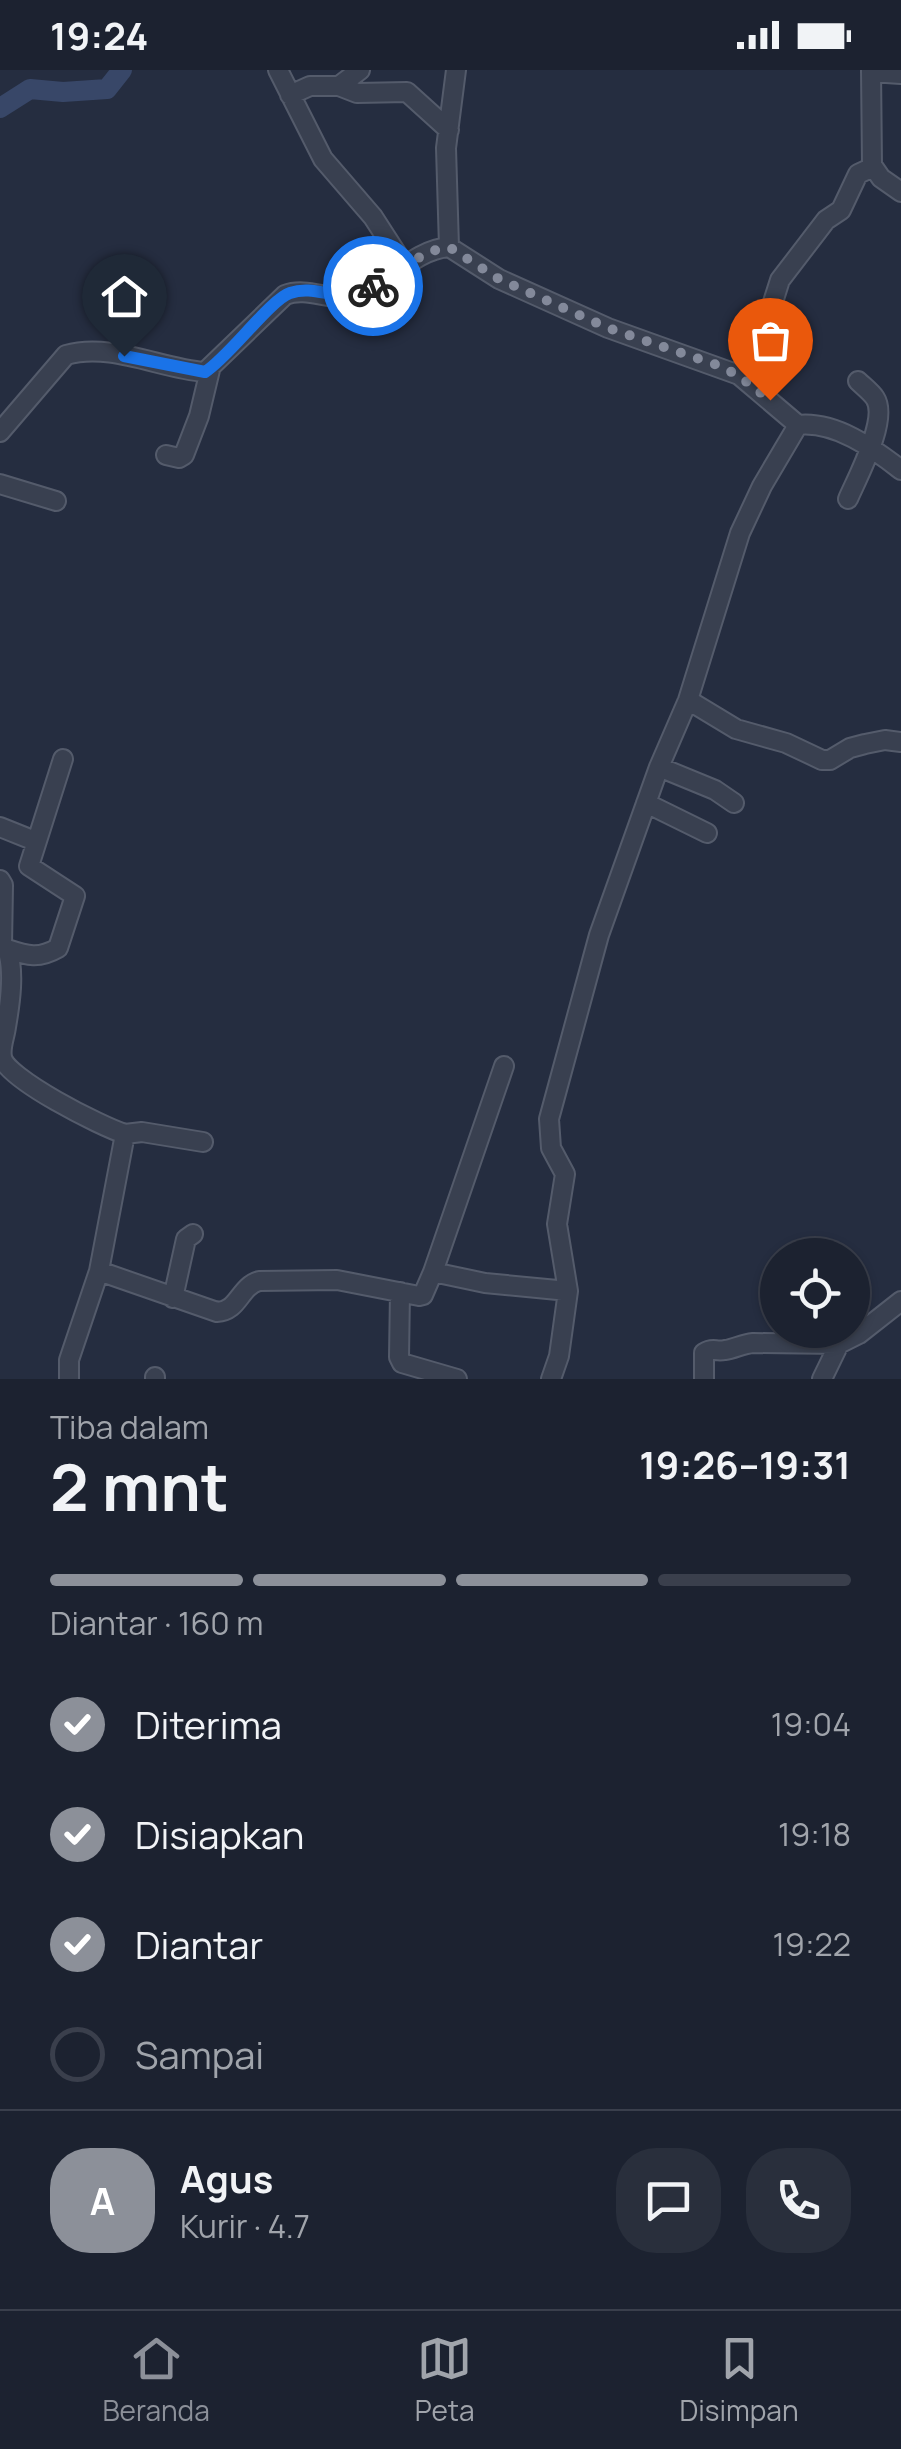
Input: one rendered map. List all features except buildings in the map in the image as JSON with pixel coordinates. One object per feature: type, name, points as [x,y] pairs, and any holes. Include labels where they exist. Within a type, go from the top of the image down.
[{"type":"street","points":[[278,70],[323,158],[373,217],[404,266]]},
{"type":"street","points":[[339,86],[360,70]]},
{"type":"street","points":[[449,247],[449,130],[456,70]]},
{"type":"street","points":[[901,74],[871,71],[873,167],[901,192]]},
{"type":"street","points":[[290,95],[310,86],[339,86],[357,92],[407,92],[449,130]]},
{"type":"street","points":[[739,376],[780,280],[826,220],[841,210],[858,174],[873,167]]},
{"type":"street","points":[[0,432],[66,354],[124,356],[201,372],[210,370],[285,295],[359,295],[428,252],[449,247],[499,279],[608,328],[739,376],[798,425],[810,424],[871,446],[899,465]]},
{"type":"street","points":[[166,455],[179,458],[184,454],[200,416],[210,370]]},
{"type":"street","points":[[848,499],[871,446],[877,400],[858,381]]},
{"type":"street","points":[[551,1379],[559,1356],[568,1291],[557,1224],[565,1174],[551,1148],[548,1119],[600,935],[646,803],[688,700],[740,533],[798,425]]},
{"type":"street","points":[[0,484],[56,501]]},
{"type":"street","points":[[688,700],[736,730],[786,743],[822,760],[866,744],[901,742]]},
{"type":"street","points":[[3,947],[26,956],[44,957],[58,948],[75,896],[29,868],[34,841],[62,759]]},
{"type":"street","points":[[660,767],[715,790],[734,803]]},
{"type":"street","points":[[646,803],[707,833]]},
{"type":"street","points":[[0,827],[34,841]]},
{"type":"street","points":[[0,880],[3,947],[10,964],[2,1048],[5,1067],[21,1080],[124,1134],[142,1132],[203,1142]]},
{"type":"street","points":[[99,1271],[223,1312],[233,1308],[248,1286],[259,1281],[336,1280],[423,1295],[504,1066]]},
{"type":"street","points":[[69,1379],[70,1360],[99,1271],[124,1134]]},
{"type":"street","points":[[172,1298],[186,1240],[193,1234]]},
{"type":"street","points":[[433,1272],[485,1283],[568,1291]]},
{"type":"street","points":[[400,1292],[402,1363],[457,1379]]},
{"type":"street","points":[[870,1325],[901,1301]]},
{"type":"street","points":[[704,1379],[704,1352],[760,1343]]},
{"type":"street","points":[[822,1379],[838,1348]]},
{"type":"waterway","points":[[0,108],[30,89],[107,89],[122,70]]},
{"type":"way so far","points":[[373,286],[428,252],[449,247],[499,279],[608,328],[720,366],[770,400]]},
{"type":"route","points":[[124,356],[205,372],[285,295],[307,292],[349,297],[373,286]]}]
